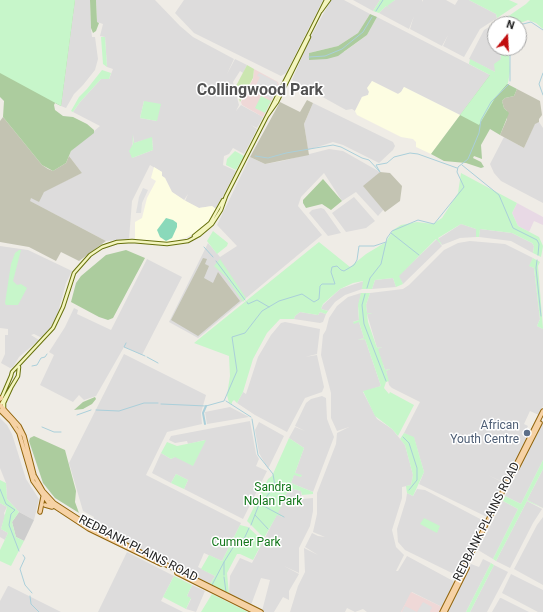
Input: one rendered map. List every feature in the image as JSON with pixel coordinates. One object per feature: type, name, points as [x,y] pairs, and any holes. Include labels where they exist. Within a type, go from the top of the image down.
[{"type":"main road","points":[[0,406],[16,378],[16,372],[22,361],[52,328],[63,307],[74,273],[90,255],[102,247],[117,242],[174,243],[188,241],[206,230],[219,215],[226,196],[267,116],[287,82],[317,16],[326,0]]},
{"type":"main road","points":[[317,16],[329,0]]},
{"type":"main road","points":[[0,399],[12,372],[16,372]]},
{"type":"main road","points":[[11,376],[16,378]]},
{"type":"main road","points":[[2,409],[11,385]]},
{"type":"main road","name":"REDBANK PLAINS ROAD","points":[[0,406],[19,433],[31,478],[43,497],[57,509],[100,535],[254,612]]},
{"type":"main road","name":"REDBANK PLAINS ROAD","points":[[2,409],[16,422],[22,431],[38,483],[54,503],[94,529],[261,612]]},
{"type":"main road","name":"REDBANK PLAINS ROAD","points":[[444,612],[543,411]]},
{"type":"main road","name":"REDBANK PLAINS ROAD","points":[[444,612],[543,416]]},
{"type":"main road","points":[[40,512],[43,497]]},
{"type":"main road","points":[[45,505],[57,509]]},
{"type":"shaded area","points":[[75,0],[90,0],[92,37],[95,37],[98,59],[95,70],[74,94],[66,108],[61,106]]},
{"type":"shaded area","points":[[96,0],[155,0],[193,37],[234,59],[227,74],[235,59],[247,65],[243,73],[240,71],[233,82],[239,105],[236,111],[241,105],[263,117],[257,128],[251,125],[257,129],[244,154],[233,148],[229,154],[224,156],[223,165],[236,171],[216,209],[212,206],[199,208],[185,201],[188,194],[184,200],[172,192],[165,178],[162,176],[162,172],[150,165],[132,201],[129,239],[106,241],[29,201],[31,197],[82,173],[69,156],[71,151],[100,126],[73,112],[101,79],[109,79],[113,69],[107,67],[105,37],[100,36],[103,24],[97,22]],"holes":[[[144,101],[157,121],[140,118]],[[133,135],[134,143],[152,138],[153,150],[132,158]]]},
{"type":"shaded area","points":[[184,0],[323,0],[286,73],[281,76],[194,33],[175,13]]},
{"type":"shaded area","points":[[331,0],[344,0],[370,14],[358,33],[338,46],[309,53],[344,52],[367,35],[377,17],[490,75],[460,115],[404,87],[398,94],[372,81],[368,95],[362,97],[355,111],[352,109],[346,110],[292,80],[310,38]]},
{"type":"shaded area","points":[[353,0],[380,0],[373,11]]},
{"type":"shaded area","points":[[395,0],[422,0],[422,2],[423,0],[446,0],[455,5],[458,0],[469,0],[496,14],[496,16],[487,16],[487,24],[480,29],[464,57],[443,46],[448,35],[442,46],[410,29],[414,16],[409,29],[379,13]]},
{"type":"shaded area","points":[[487,28],[487,56],[501,56],[501,59],[495,72],[469,59],[484,30]]},
{"type":"shaded area","points":[[254,69],[278,82],[279,85],[263,117],[242,105],[241,102],[253,79]]},
{"type":"shaded area","points":[[259,73],[277,82],[278,87],[272,99],[255,91],[254,89],[260,77],[257,76]]},
{"type":"shaded area","points":[[372,81],[398,94],[404,87],[460,115],[431,154],[416,147],[416,142],[413,139],[401,137],[357,115],[355,111],[362,97],[368,95],[369,92],[367,88]]},
{"type":"shaded area","points":[[517,89],[540,101],[542,115],[539,122],[535,124],[524,148],[500,135],[507,119],[507,111],[504,108],[502,101],[505,98],[514,96]]},
{"type":"shaded area","points":[[307,100],[313,103],[304,124],[309,155],[265,164],[250,157],[280,102],[300,112]]},
{"type":"shaded area","points":[[313,103],[393,142],[395,146],[393,150],[379,163],[343,145],[333,142],[308,150],[304,124]]},
{"type":"shaded area","points":[[3,117],[42,165],[53,171],[66,163],[69,156],[82,173],[44,192],[39,202],[31,198],[30,201],[106,241],[79,261],[61,252],[56,261],[29,247],[0,242],[0,121]]},
{"type":"shaded area","points":[[539,122],[543,128],[543,203],[501,181],[494,173],[490,164],[504,137],[524,148],[535,123]]},
{"type":"shaded area","points":[[329,149],[343,151],[380,172],[364,187],[384,209],[378,216],[356,192],[342,201],[324,173],[301,197],[298,206],[322,235],[198,338],[169,322],[208,243],[220,257],[237,246],[217,225],[250,157],[265,164]]},
{"type":"shaded area","points":[[154,167],[162,172],[162,176],[165,178],[172,192],[199,208],[212,206],[216,209],[209,221],[196,232],[185,238],[172,242],[135,239],[135,222],[142,218],[147,198],[156,181],[151,178]]},
{"type":"shaded area","points":[[380,172],[390,173],[402,186],[400,201],[385,212],[363,186]]},
{"type":"shaded area","points":[[143,188],[148,190],[142,203],[141,213],[136,213],[139,197]]},
{"type":"shaded area","points":[[354,197],[375,221],[366,228],[346,232],[332,213]]},
{"type":"shaded area","points":[[517,203],[543,217],[543,225],[534,221],[529,232],[518,226],[512,213]]},
{"type":"shaded area","points":[[321,208],[324,209],[341,233],[328,236],[309,213],[312,210]]},
{"type":"shaded area","points":[[461,224],[476,229],[476,237],[460,238],[442,245],[438,239]]},
{"type":"shaded area","points":[[480,229],[512,233],[532,243],[534,246],[533,253],[511,241],[479,237]]},
{"type":"shaded area","points":[[437,239],[442,246],[403,284],[398,276]]},
{"type":"shaded area","points":[[470,241],[505,244],[533,258],[530,266],[534,268],[540,319],[537,326],[543,329],[543,406],[539,415],[530,411],[524,424],[528,426],[523,434],[528,437],[505,483],[488,475],[504,483],[487,517],[419,484],[424,472],[414,438],[404,433],[420,402],[389,385],[386,371],[390,369],[385,370],[377,349],[382,347],[377,348],[367,314],[372,313],[367,313],[366,305],[370,293],[403,289],[409,285],[444,250],[458,243]]},
{"type":"shaded area","points":[[0,246],[28,250],[72,271],[66,283],[57,316],[50,328],[42,338],[34,334],[31,335],[39,340],[19,357],[13,367],[10,368],[1,363],[5,354],[5,335],[8,335],[8,329],[0,328]]},
{"type":"shaded area","points":[[203,258],[207,259],[205,264],[209,266],[204,278],[213,283],[218,272],[240,301],[198,336],[171,320]]},
{"type":"shaded area","points":[[147,259],[182,277],[142,355],[124,347],[96,396],[84,400],[79,395],[73,402],[40,385],[54,355],[49,352],[65,327],[74,308],[78,310],[77,314],[111,330]]},
{"type":"shaded area","points":[[393,278],[396,287],[372,289],[375,280]]},
{"type":"shaded area","points":[[364,281],[362,289],[345,295],[335,302],[328,311],[321,309],[323,305],[340,289]]},
{"type":"shaded area","points":[[361,293],[358,310],[359,320],[353,322],[359,322],[364,338],[358,340],[365,339],[381,386],[363,392],[377,419],[392,429],[405,445],[413,475],[411,485],[402,487],[402,498],[392,530],[396,547],[404,555],[396,571],[398,571],[407,556],[455,582],[442,607],[412,592],[401,612],[367,612],[363,609],[355,612],[347,608],[345,612],[290,612],[298,586],[305,572],[304,548],[318,555],[305,547],[312,533],[325,537],[313,532],[317,514],[317,493],[336,444],[337,433],[349,427],[337,431],[331,418],[331,393],[321,355],[323,335],[329,318],[337,306],[348,297]]},
{"type":"shaded area","points":[[300,312],[318,315],[320,312],[326,314],[323,322],[320,323],[294,319]]},
{"type":"shaded area","points":[[285,322],[320,329],[317,354],[305,357],[317,355],[324,387],[322,392],[305,398],[287,432],[255,415],[237,403],[243,392],[246,394],[258,357],[271,335],[281,323]]},
{"type":"shaded area","points":[[124,354],[206,395],[201,413],[202,424],[167,432],[146,475],[241,523],[222,561],[204,553],[198,567],[215,576],[210,584],[91,524],[94,517],[83,511],[69,463]]},
{"type":"shaded area","points":[[322,396],[326,398],[327,419],[334,437],[313,492],[291,483],[294,474],[302,477],[295,473],[304,448],[289,438],[295,427],[305,431],[295,426],[306,403],[311,399]]},
{"type":"shaded area","points":[[230,407],[249,417],[207,424],[205,412]]},
{"type":"shaded area","points":[[0,418],[7,425],[12,434],[26,479],[39,499],[34,520],[19,512],[7,499],[6,483],[0,468]]},
{"type":"shaded area","points":[[250,421],[256,454],[259,459],[256,466],[267,471],[243,519],[184,489],[188,480],[176,474],[171,483],[152,473],[161,453],[171,459],[205,440],[188,444],[187,441],[175,443],[169,440],[171,436]]},
{"type":"shaded area","points":[[259,422],[284,436],[268,469],[259,453],[255,430]]},
{"type":"shaded area","points":[[543,422],[543,460],[521,504],[505,496]]},
{"type":"shaded area","points":[[543,469],[543,508],[527,500]]},
{"type":"shaded area","points":[[289,488],[301,491],[302,499],[313,498],[313,511],[310,526],[299,548],[299,573],[284,566],[299,574],[289,591],[289,600],[283,597],[274,612],[265,612],[262,611],[270,580],[261,578],[251,605],[229,594],[230,576],[240,558],[252,563],[277,514],[284,518],[277,513]]},
{"type":"shaded area","points":[[417,489],[425,490],[484,521],[472,546],[465,543],[472,547],[458,576],[405,550],[398,542],[397,529],[407,493],[413,496]]},
{"type":"shaded area","points":[[503,501],[518,509],[493,559],[478,550]]},
{"type":"shaded area","points":[[527,501],[542,509],[533,523],[510,568],[496,561]]},
{"type":"shaded area","points":[[0,503],[7,507],[4,513],[5,516],[1,529],[8,533],[5,540],[0,537]]},
{"type":"shaded area","points":[[19,512],[34,520],[24,541],[16,537],[12,522]]},
{"type":"shaded area","points":[[543,517],[543,585],[514,569],[537,525]]},
{"type":"shaded area","points":[[127,552],[174,576],[161,601],[183,612],[98,612]]},
{"type":"shaded area","points":[[483,559],[491,563],[466,612],[447,612],[471,564],[479,567]]},
{"type":"shaded area","points":[[494,565],[508,572],[487,612],[470,612]]},
{"type":"shaded area","points":[[511,574],[543,590],[543,612],[538,612],[502,593]]},
{"type":"shaded area","points":[[192,585],[205,591],[196,612],[186,609],[191,599],[187,596]]},
{"type":"shaded area","points":[[8,586],[61,612],[0,612],[0,601]]},
{"type":"shaded area","points":[[411,592],[442,607],[440,612],[401,612]]},
{"type":"shaded area","points":[[501,598],[529,612],[492,612]]},
{"type":"shaded area","points":[[423,602],[432,607],[430,612],[417,612]]},
{"type":"shaded area","points":[[405,606],[417,612],[402,612]]},
{"type":"green space","points":[[0,0],[75,0],[61,106],[55,103],[54,105],[55,110],[63,116],[73,117],[87,124],[94,130],[94,133],[71,151],[66,163],[53,171],[42,165],[3,117],[4,101],[0,97]]},
{"type":"green space","points":[[0,0],[75,0],[61,106],[0,73]]},
{"type":"green space","points":[[90,0],[96,0],[97,22],[99,23],[96,31],[93,33],[91,28]]},
{"type":"green space","points":[[380,0],[395,0],[387,6],[391,10],[386,6],[379,13],[373,11]]},
{"type":"green space","points":[[469,0],[509,0],[518,4],[500,16],[496,16],[496,14]]},
{"type":"green space","points":[[530,0],[543,0],[543,29],[536,23],[527,20],[527,16],[509,16]]},
{"type":"green space","points":[[370,14],[377,17],[367,35],[338,56],[327,59],[309,60],[309,53],[338,46],[358,33]]},
{"type":"green space","points":[[101,37],[105,37],[107,67],[103,64]]},
{"type":"green space","points":[[501,56],[509,56],[510,71],[508,83],[495,98],[479,125],[460,115],[490,75],[469,64],[470,59],[495,72],[494,64],[501,59]]},
{"type":"green space","points":[[247,65],[254,69],[253,78],[240,102],[236,86]]},
{"type":"green space","points":[[102,70],[111,73],[109,79],[101,79],[73,112],[71,111],[79,97]]},
{"type":"green space","points":[[490,75],[517,89],[514,96],[505,98],[502,101],[504,108],[509,113],[500,135],[490,129],[481,145],[482,159],[474,156],[473,158],[481,162],[484,167],[481,168],[466,163],[444,161],[431,154]]},
{"type":"green space","points":[[261,96],[271,101],[265,113],[255,108]]},
{"type":"green space","points":[[144,101],[161,104],[157,121],[140,118]]},
{"type":"green space","points":[[132,134],[134,143],[152,137],[153,150],[132,158],[129,151],[133,144]]},
{"type":"green space","points":[[235,151],[244,156],[236,170],[226,165],[227,159]]},
{"type":"green space","points":[[461,173],[517,203],[512,213],[518,226],[539,237],[543,246],[541,257],[533,253],[534,246],[532,243],[512,233],[480,229],[479,237],[476,237],[476,229],[461,224],[438,238],[442,245],[436,239],[399,276],[403,284],[396,287],[393,278],[375,280],[372,289],[362,289],[363,281],[353,283],[340,289],[323,304],[321,309],[328,311],[326,314],[320,312],[318,315],[300,312],[294,319],[280,319],[267,333],[253,359],[243,392],[237,403],[234,400],[232,404],[229,403],[227,395],[230,376],[229,356],[194,343],[319,242],[350,267],[366,254],[386,242],[393,230],[401,225],[417,222],[433,224],[442,218],[458,193]]},
{"type":"green space","points":[[323,179],[342,201],[331,210],[322,204],[306,208],[303,200]]},
{"type":"green space","points":[[166,218],[177,223],[177,227],[172,238],[166,241],[160,237],[157,230]]},
{"type":"green space","points":[[213,231],[228,243],[227,246],[217,254],[207,241]]},
{"type":"green space","points":[[21,250],[13,281],[17,285],[21,284],[27,288],[18,305],[6,305],[5,303],[11,264],[15,253]]},
{"type":"green space","points":[[126,250],[145,258],[113,318],[108,320],[99,317],[71,302],[76,283],[81,276],[106,255]]},
{"type":"green space","points":[[533,258],[540,262],[538,266],[543,329],[537,326],[540,319],[534,268],[529,266]]},
{"type":"green space","points":[[220,259],[246,298],[243,302],[226,277],[214,266]]},
{"type":"green space","points":[[361,293],[370,293],[366,305],[367,313],[373,314],[367,314],[368,322],[377,348],[382,347],[378,349],[385,370],[391,369],[386,371],[389,381],[386,382],[384,388],[389,394],[390,392],[414,405],[398,436],[392,429],[375,416],[363,391],[381,386],[365,339],[358,340],[364,338],[359,322],[354,324],[353,322],[359,320],[358,305]]},
{"type":"green space","points":[[95,397],[96,399],[92,404],[83,409],[74,410],[83,402]]},
{"type":"green space","points":[[404,433],[414,437],[424,472],[413,496],[407,493],[406,486],[411,485],[413,475],[405,445],[400,439]]},
{"type":"green space","points":[[34,436],[65,450],[76,491],[75,502],[79,513],[55,498],[43,483],[29,441],[30,438]]},
{"type":"green space","name":"Sandra Nolan Park","points":[[289,438],[304,448],[295,473],[302,475],[301,477],[294,475],[291,483],[313,492],[313,494],[302,495],[301,491],[289,488],[278,513],[284,517],[277,515],[264,538],[247,521],[268,479],[272,476]]},
{"type":"green space","points":[[206,440],[193,466],[175,457],[171,459],[161,453],[167,442],[177,446]]},
{"type":"green space","points":[[543,460],[543,469],[527,500],[543,508],[527,501],[496,561],[493,559],[518,509],[503,501],[505,496],[521,504]]},
{"type":"green space","points":[[176,474],[188,480],[184,489],[171,483]]},
{"type":"green space","points":[[0,480],[6,483],[7,499],[19,512],[12,522],[16,537],[24,541],[11,566],[0,561],[0,550],[8,533],[1,529],[7,507],[0,503]]},
{"type":"green space","points":[[424,518],[440,526],[437,533],[420,524]]},
{"type":"green space","name":"Cumner Park","points":[[240,525],[248,527],[263,541],[253,560],[237,554],[227,573],[229,594],[210,584],[215,576],[201,569],[209,555],[222,561]]},
{"type":"green space","points":[[491,563],[494,565],[470,612],[466,612]]},
{"type":"green space","points":[[174,576],[192,585],[187,596],[191,598],[186,609],[163,597]]},
{"type":"green space","points":[[212,594],[248,612],[201,612]]},
{"type":"waterway","points":[[376,11],[383,0]]},
{"type":"waterway","points":[[309,57],[325,56],[342,49],[363,32],[372,17]]},
{"type":"waterway","points":[[527,23],[531,22],[543,30]]},
{"type":"waterway","points":[[510,56],[510,81]]},
{"type":"waterway","points":[[543,73],[539,84],[543,95]]},
{"type":"waterway","points":[[367,288],[370,278],[381,264],[387,238],[392,231],[418,220],[434,224],[464,187],[457,172],[458,167],[468,159],[479,133],[481,120],[491,102],[509,84]]},
{"type":"waterway","points":[[255,156],[268,158],[286,153],[333,145],[341,147],[369,160],[380,172],[376,165],[387,163],[394,157],[410,153],[418,154],[457,168]]},
{"type":"waterway","points":[[462,165],[499,195],[513,228],[537,240],[539,244],[538,255]]},
{"type":"waterway","points":[[391,233],[419,255]]},
{"type":"waterway","points":[[161,404],[206,406],[224,401],[237,371],[232,337],[245,333],[262,311],[279,301],[302,294],[314,302],[319,299],[320,286],[322,284],[335,284],[331,272],[332,267],[337,266],[344,271],[354,265],[357,260],[359,246],[374,246],[386,242]]},
{"type":"waterway","points":[[204,247],[213,257]]},
{"type":"waterway","points":[[537,260],[536,268],[541,316]]},
{"type":"waterway","points":[[216,261],[245,300]]},
{"type":"waterway","points":[[365,294],[362,305],[364,324],[386,381]]},
{"type":"waterway","points":[[247,302],[248,304],[257,300],[269,307]]},
{"type":"waterway","points":[[126,343],[124,347],[145,356]]},
{"type":"waterway","points":[[32,366],[37,365],[41,358],[45,357],[47,354]]},
{"type":"waterway","points":[[147,357],[158,363]]},
{"type":"waterway","points":[[226,401],[251,417]]},
{"type":"waterway","points":[[96,410],[119,411],[144,403],[158,403]]},
{"type":"waterway","points":[[205,424],[203,413],[206,406]]},
{"type":"waterway","points":[[77,415],[91,410]]},
{"type":"waterway","points":[[251,525],[258,507],[275,486],[273,474],[258,455],[252,419]]},
{"type":"waterway","points":[[42,427],[54,432],[61,432]]},
{"type":"waterway","points":[[403,437],[409,443],[417,468],[417,480],[409,490]]},
{"type":"waterway","points":[[0,489],[6,504],[15,510],[11,514],[9,525],[19,551]]},
{"type":"waterway","points":[[260,504],[284,517]]},
{"type":"waterway","points":[[255,515],[268,529]]},
{"type":"waterway","points":[[235,544],[244,539],[249,528]]},
{"type":"waterway","points":[[224,575],[224,562],[234,546]]},
{"type":"waterway","points":[[23,555],[25,558],[20,569],[25,585],[32,593]]},
{"type":"waterway","points":[[212,585],[224,562]]},
{"type":"waterway","points":[[224,577],[226,592]]},
{"type":"waterway","points":[[30,596],[31,604],[39,612]]},
{"type":"place","name":"African Youth Centre","points":[[527,433]]},
{"type":"district","name":"Collingwood Park","points":[[260,91]]}]
